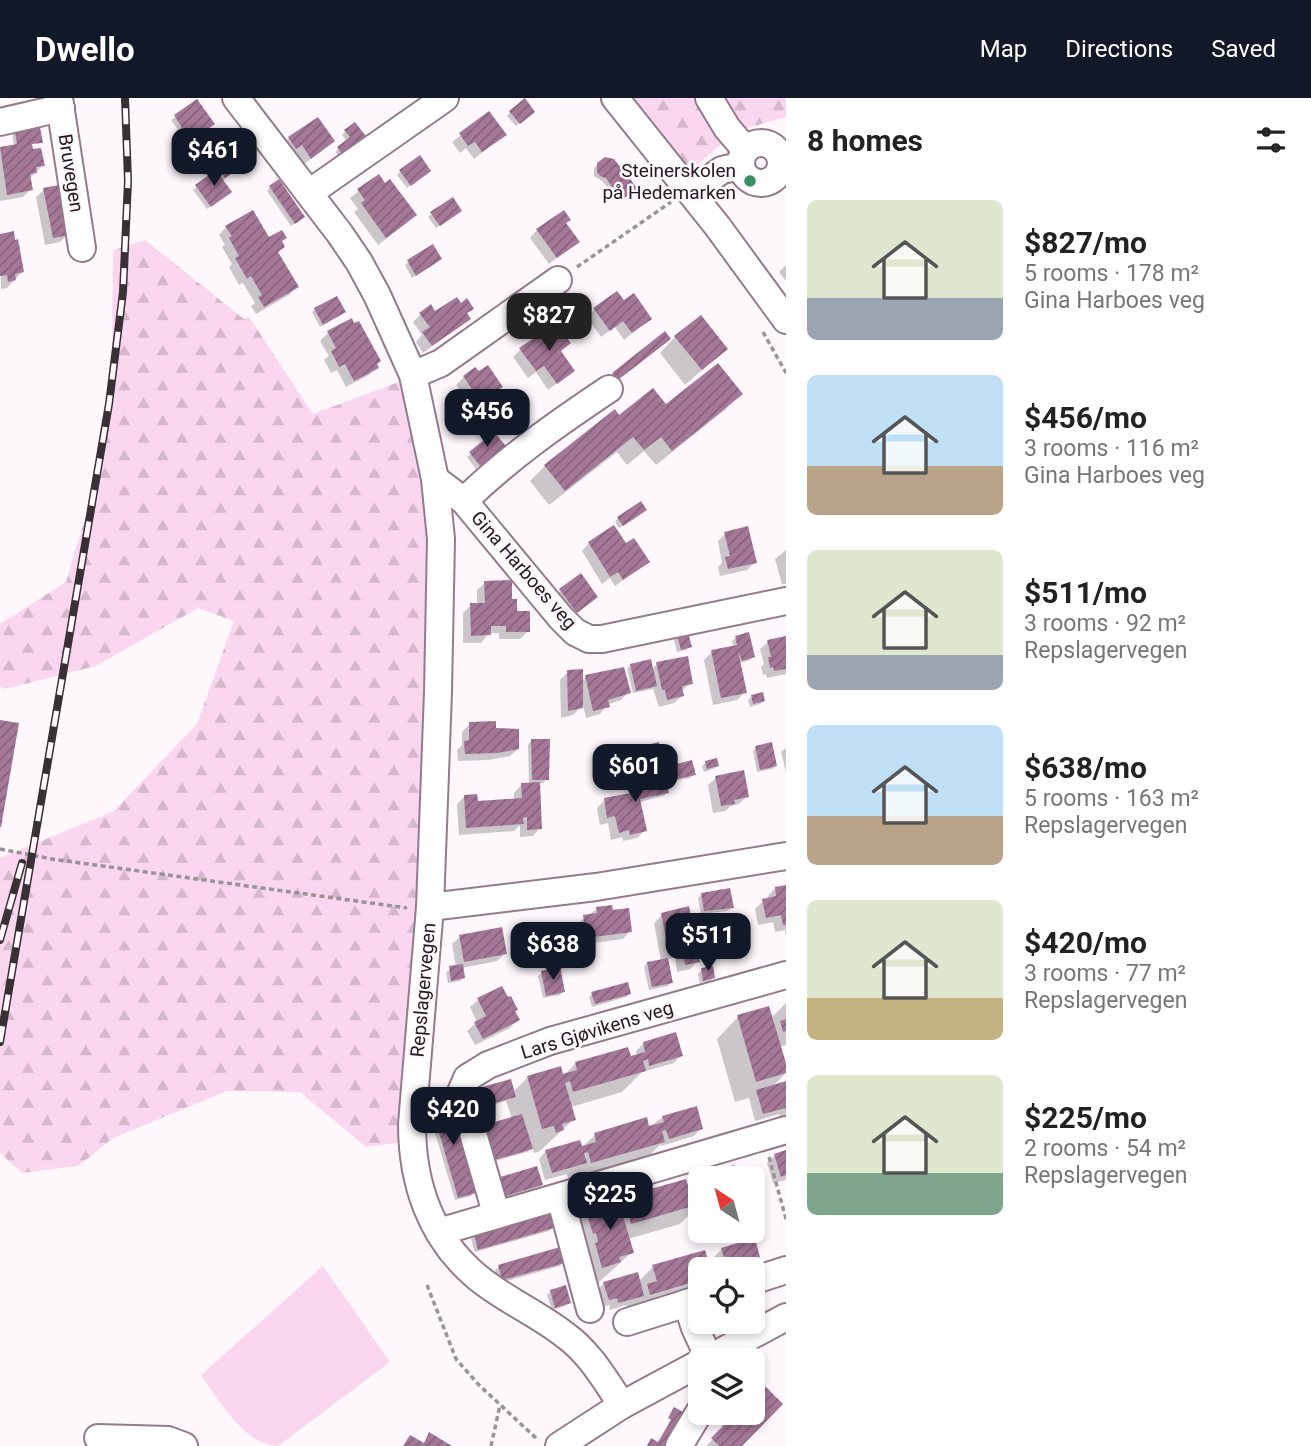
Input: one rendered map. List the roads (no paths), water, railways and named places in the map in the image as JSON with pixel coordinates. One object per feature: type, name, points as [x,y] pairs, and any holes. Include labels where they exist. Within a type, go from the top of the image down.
[{"type":"street","name":"Gina Harboes veg","points":[[236,98],[359,262],[397,334],[413,375],[435,478],[441,539],[438,692]]},
{"type":"street","points":[[309,193],[445,98]]},
{"type":"street","points":[[615,98],[682,196],[762,284],[786,320]]},
{"type":"street","points":[[709,98],[743,157],[743,173],[756,183],[772,180],[783,167]]},
{"type":"street","points":[[0,122],[60,103]]},
{"type":"street","name":"Bruvegen","points":[[60,103],[82,248]]},
{"type":"street","points":[[682,196],[743,157]]},
{"type":"street","points":[[413,375],[441,363],[558,281]]},
{"type":"street","points":[[464,501],[494,472],[548,430],[609,389]]},
{"type":"street","name":"Gina Harboes veg","points":[[435,478],[464,501],[561,618],[575,632],[589,639],[619,636],[786,601]]},
{"type":"street","name":"Repslagervegen","points":[[438,692],[430,907],[412,1124],[412,1155],[427,1211],[456,1255],[475,1276],[556,1328],[584,1351],[622,1405]]},
{"type":"street","name":"Repslagervegen","points":[[430,907],[596,887],[786,856]]},
{"type":"street","name":"Lars Gjøvikens veg","points":[[496,1213],[461,1092],[467,1078],[488,1065],[550,1041],[786,975]]},
{"type":"street","points":[[439,1232],[496,1213],[560,1197],[775,1133]]},
{"type":"street","points":[[560,1197],[590,1309]]},
{"type":"street","points":[[765,1277],[786,1270]]},
{"type":"street","points":[[627,1322],[688,1303]]},
{"type":"street","points":[[728,1348],[786,1317]]},
{"type":"street","points":[[551,1445],[688,1369]]},
{"type":"street","points":[[679,1446],[692,1425]]},
{"type":"street","points":[[98,1438],[167,1440],[184,1446]]},
{"type":"railway","points":[[0,1042],[109,404],[123,292],[128,181],[125,98]]},
{"type":"railway","points":[[0,940],[22,863]]},
{"type":"place","name":"Steinerskolen på Hedemarken","points":[[750,181]]}]
